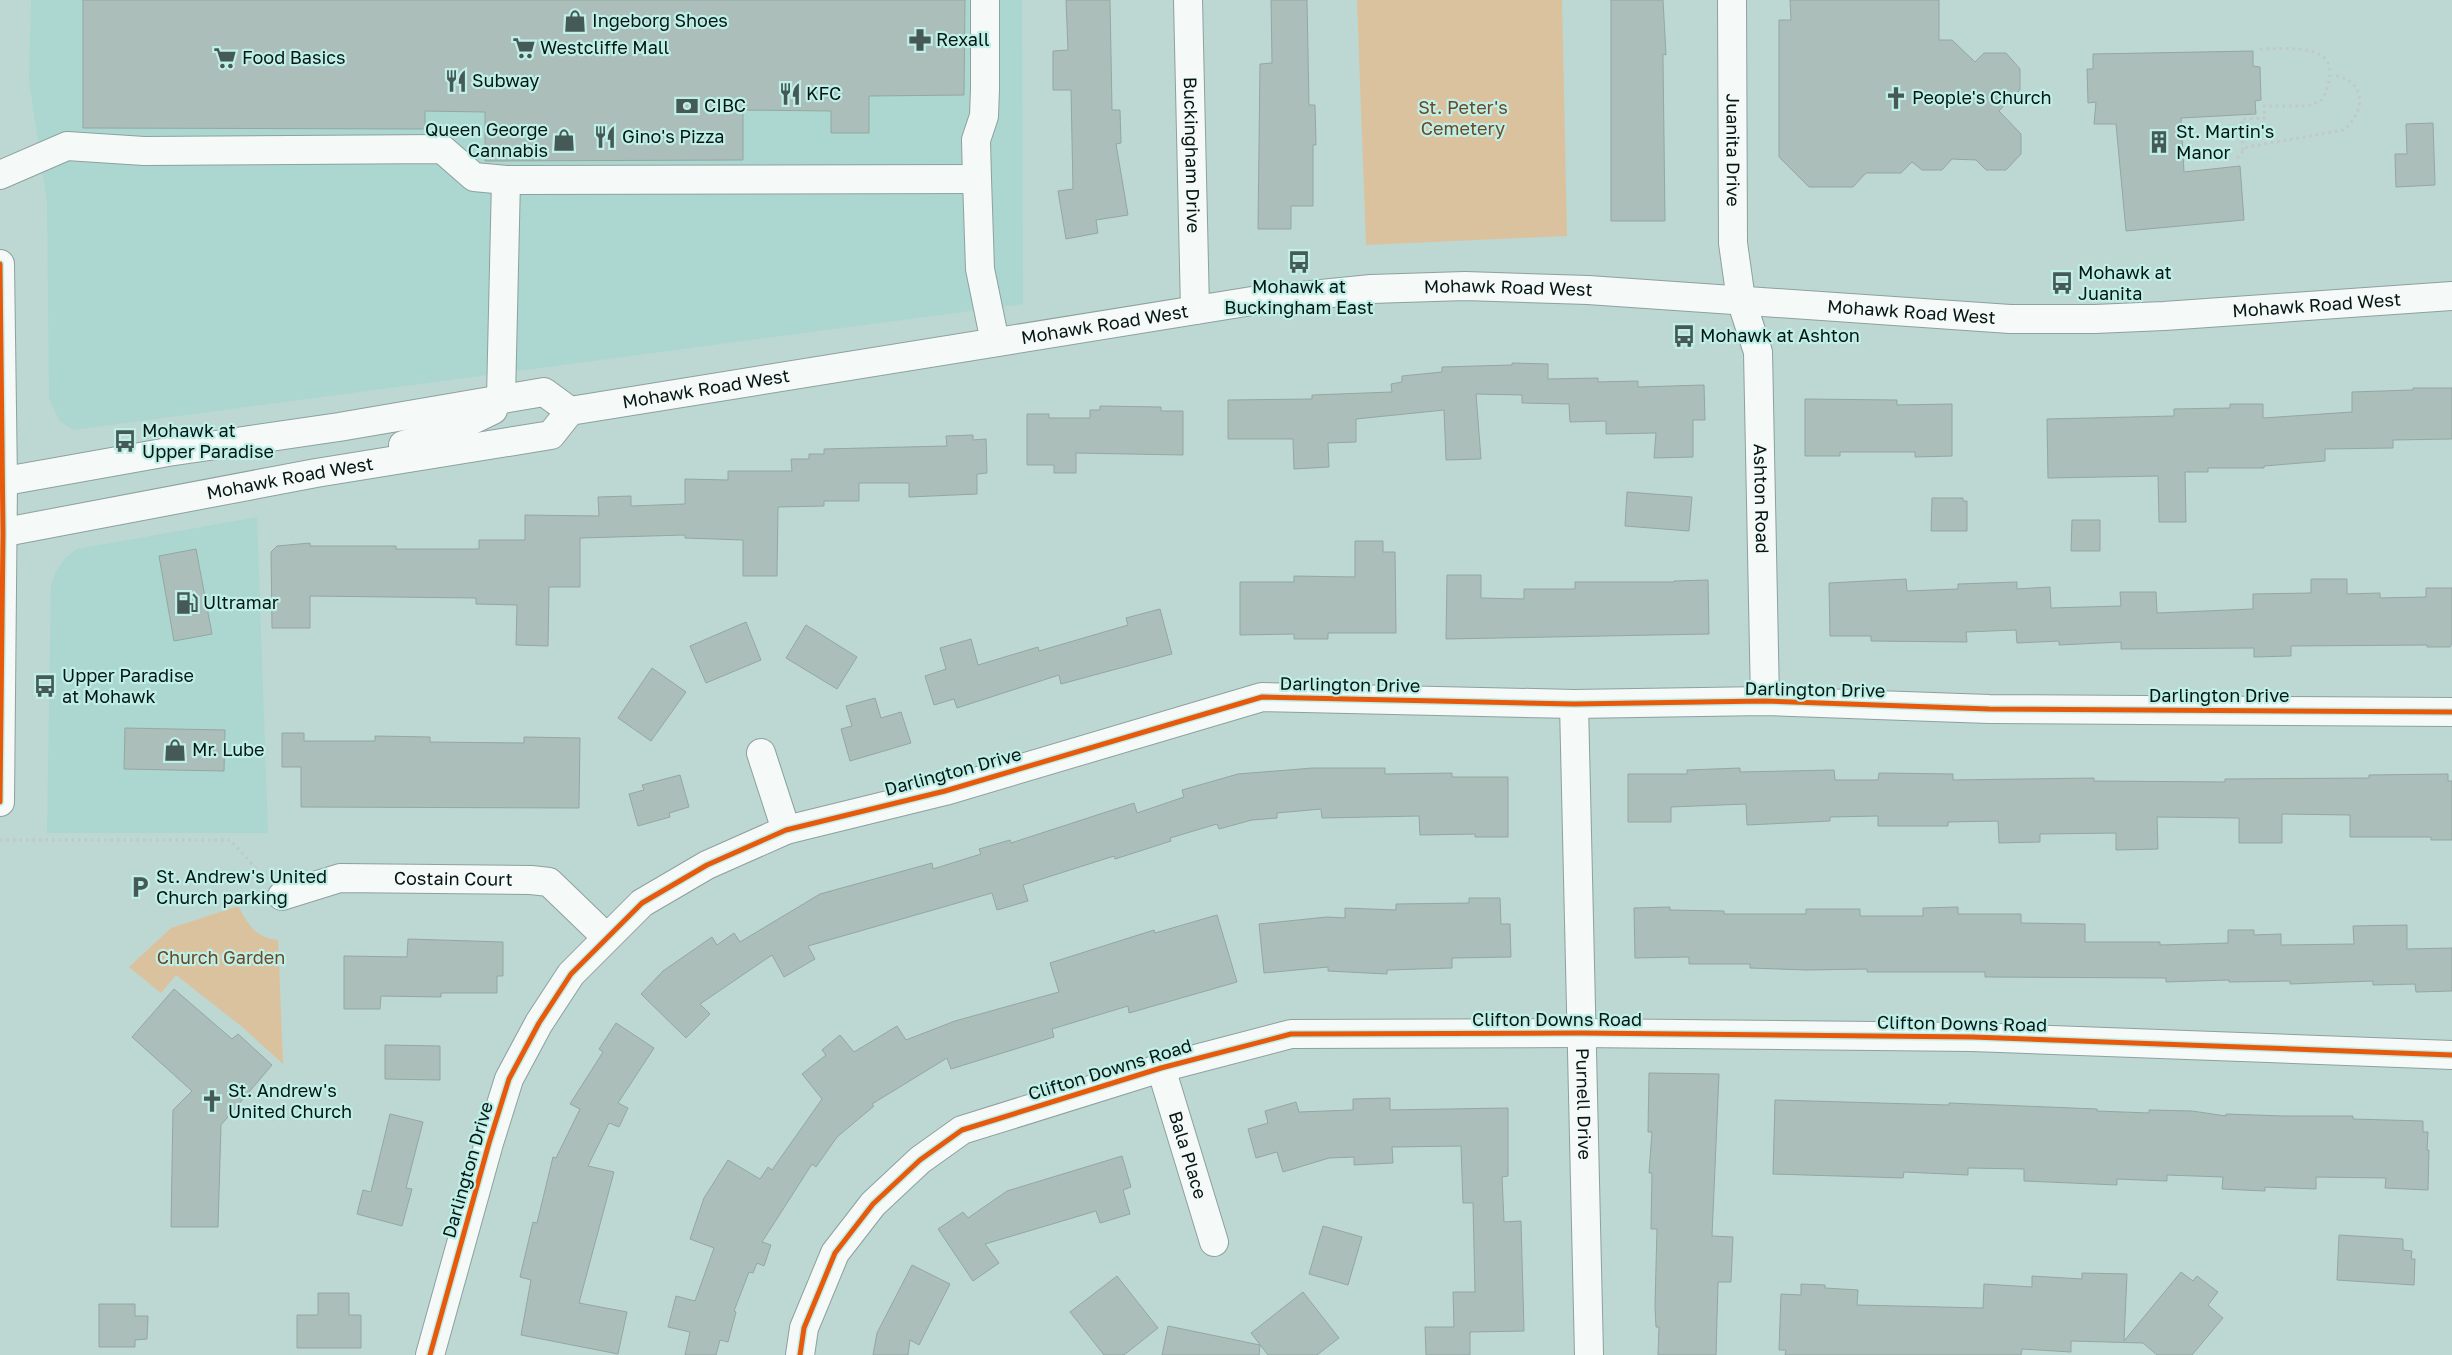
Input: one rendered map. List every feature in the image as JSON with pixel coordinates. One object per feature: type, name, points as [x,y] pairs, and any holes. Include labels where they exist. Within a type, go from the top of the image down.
[{"type":"street","points":[[985,0],[984,116],[976,140],[977,179],[980,270],[995,342]]},
{"type":"street","name":"Buckingham Drive","points":[[1188,0],[1195,310]]},
{"type":"street","name":"Juanita Drive","points":[[1732,0],[1733,235],[1741,300]]},
{"type":"street","points":[[0,175],[67,146],[144,151],[442,149],[474,176],[506,180],[977,179]]},
{"type":"street","points":[[316,473],[454,429],[492,412],[501,398],[506,180]]},
{"type":"street","points":[[0,264],[2,482],[0,802]]},
{"type":"street","name":"Mohawk Road West","points":[[2,533],[316,473],[551,435],[570,411],[1252,300],[1371,289],[1450,286],[1588,290],[2010,319],[2095,319],[2452,296]]},
{"type":"street","name":"Ashton Road","points":[[1741,300],[1758,352],[1765,701]]},
{"type":"street","points":[[2,482],[168,452],[348,426],[544,392],[570,411]]},
{"type":"street","name":"Darlington Drive","points":[[430,1355],[489,1143],[509,1079],[539,1024],[571,974],[642,903],[707,865],[786,830],[945,791],[1262,697],[1574,704],[1765,701],[1989,709],[2452,712]]},
{"type":"street","name":"Purnell Drive","points":[[1574,704],[1580,1033],[1589,1355]]},
{"type":"street","points":[[761,753],[786,830]]},
{"type":"street","name":"Costain Court","points":[[282,896],[340,878],[524,880],[549,882],[606,937]]},
{"type":"street","name":"Clifton Downs Road","points":[[800,1355],[804,1328],[835,1253],[873,1204],[920,1160],[962,1130],[1161,1068],[1291,1034],[1580,1033],[1972,1037],[2452,1055]]},
{"type":"street","name":"Bala Place","points":[[1161,1068],[1214,1242]]},
{"type":"path","points":[[2243,150],[2242,119],[2264,118],[2264,106],[2308,106],[2322,100],[2332,75],[2328,63],[2321,55],[2308,48],[2256,49]]},
{"type":"path","points":[[2237,158],[2247,147],[2344,130],[2354,121],[2360,108],[2359,96],[2354,85],[2345,77],[2332,75]]},
{"type":"path","points":[[0,840],[230,840],[282,896]]},
{"type":"shaded area","points":[[31,0],[1022,0],[1023,304],[73,430],[59,420],[49,398],[47,202],[29,80]]},
{"type":"shaded area","points":[[257,517],[268,833],[47,833],[51,585],[56,571],[65,558],[77,549]]},
{"type":"green space","name":"St. Peter's Cemetery","points":[[1357,0],[1562,0],[1567,236],[1366,245]]},
{"type":"green space","name":"Church Garden","points":[[238,906],[253,929],[263,936],[278,940],[283,1064],[241,1026],[176,975],[161,993],[129,967],[171,928]]},
{"type":"building","name":"Westcliffe Mall","points":[[83,0],[965,0],[964,95],[869,96],[869,133],[831,133],[831,111],[743,110],[743,160],[485,161],[485,112],[425,111],[425,129],[83,128]]},
{"type":"building","points":[[1066,0],[1110,0],[1112,110],[1120,110],[1121,143],[1116,144],[1128,215],[1096,220],[1098,233],[1066,239],[1058,191],[1073,189],[1071,90],[1053,90],[1053,51],[1068,50]]},
{"type":"building","points":[[1271,0],[1307,0],[1309,105],[1315,105],[1316,145],[1313,145],[1313,206],[1291,206],[1291,229],[1258,229],[1260,64],[1272,63]]},
{"type":"building","points":[[1611,0],[1663,0],[1666,55],[1663,54],[1665,221],[1611,221]]},
{"type":"building","name":"People's Church","points":[[1790,0],[1939,0],[1939,40],[1952,40],[1975,62],[1984,53],[2006,53],[2020,69],[2020,90],[1999,111],[2021,134],[2021,154],[2006,170],[1986,170],[1976,160],[1952,159],[1942,170],[1922,170],[1912,162],[1901,173],[1866,173],[1853,187],[1809,187],[1779,157],[1779,20],[1791,20]]},
{"type":"building","name":"St. Martin's Manor","points":[[2253,51],[2253,66],[2260,67],[2261,100],[2255,101],[2256,114],[2181,118],[2184,172],[2240,166],[2244,220],[2126,231],[2116,124],[2094,124],[2096,102],[2088,103],[2087,69],[2093,69],[2093,54]]},
{"type":"building","points":[[2433,123],[2435,185],[2396,187],[2395,154],[2407,154],[2406,124]]},
{"type":"building","points":[[1512,363],[1548,364],[1548,379],[1598,378],[1598,382],[1638,381],[1638,387],[1704,385],[1705,420],[1693,420],[1693,457],[1654,458],[1656,433],[1606,434],[1606,421],[1570,422],[1569,404],[1522,403],[1522,395],[1476,394],[1481,459],[1446,460],[1444,410],[1356,419],[1356,442],[1328,443],[1329,467],[1294,469],[1293,439],[1228,439],[1228,400],[1312,399],[1312,395],[1392,392],[1391,384],[1402,382],[1402,376],[1442,372],[1442,367],[1512,365]]},
{"type":"building","points":[[2413,388],[2452,388],[2452,439],[2393,440],[2393,448],[2325,449],[2325,461],[2264,466],[2264,468],[2208,468],[2208,472],[2185,472],[2186,522],[2159,522],[2158,476],[2048,478],[2047,419],[2174,416],[2174,409],[2230,408],[2230,404],[2263,404],[2263,418],[2352,412],[2352,392],[2413,390]]},
{"type":"building","points":[[1805,399],[1897,400],[1897,405],[1952,404],[1952,456],[1915,457],[1915,452],[1840,452],[1840,456],[1805,456]]},
{"type":"building","points":[[1100,406],[1161,407],[1161,411],[1183,411],[1183,455],[1076,453],[1076,473],[1054,473],[1054,465],[1027,465],[1027,414],[1049,414],[1049,418],[1090,418],[1090,410],[1100,410]]},
{"type":"building","points":[[973,435],[973,440],[986,439],[987,473],[977,474],[977,494],[909,497],[909,483],[859,483],[859,501],[824,501],[824,506],[778,507],[777,576],[743,576],[743,540],[685,538],[685,535],[580,538],[580,587],[549,587],[548,646],[516,645],[517,605],[476,604],[476,598],[310,596],[310,628],[272,628],[271,552],[277,546],[310,543],[310,546],[396,546],[396,549],[479,549],[479,540],[525,540],[525,515],[599,516],[598,497],[631,496],[631,506],[685,504],[685,479],[728,480],[728,471],[792,471],[791,459],[809,459],[809,454],[824,454],[824,449],[947,446],[946,436]]},
{"type":"building","points":[[1627,492],[1692,497],[1689,531],[1625,526]]},
{"type":"building","points":[[1932,498],[1963,498],[1963,501],[1967,501],[1967,531],[1931,531]]},
{"type":"building","points":[[2072,520],[2100,520],[2100,551],[2071,551]]},
{"type":"building","points":[[1355,541],[1383,541],[1383,552],[1395,552],[1396,633],[1328,633],[1328,639],[1294,639],[1294,634],[1240,635],[1240,582],[1294,582],[1294,576],[1355,577]]},
{"type":"building","points":[[196,549],[212,634],[174,641],[159,556]]},
{"type":"building","points":[[1447,575],[1481,575],[1481,598],[1524,599],[1524,589],[1575,589],[1575,582],[1708,580],[1709,634],[1446,639]]},
{"type":"building","points":[[1906,579],[1907,591],[1958,589],[1958,584],[2017,582],[2017,589],[2050,587],[2051,608],[2121,606],[2120,592],[2156,592],[2157,613],[2253,609],[2253,594],[2311,593],[2311,579],[2347,579],[2347,594],[2380,593],[2380,598],[2426,597],[2426,588],[2452,588],[2452,643],[2450,647],[2427,647],[2427,645],[2291,646],[2291,656],[2254,657],[2254,648],[2121,649],[2121,642],[2059,645],[2059,641],[2017,643],[2016,630],[1966,632],[1967,642],[1871,641],[1871,636],[1830,636],[1829,583]]},
{"type":"building","points":[[1160,609],[1172,654],[1061,684],[1059,675],[957,708],[954,699],[934,705],[925,676],[946,669],[940,648],[971,639],[978,665],[1038,647],[1039,651],[1128,625],[1126,618]]},
{"type":"building","points":[[746,622],[761,660],[706,683],[690,646]]},
{"type":"building","points":[[806,625],[857,657],[837,689],[786,658]]},
{"type":"building","points":[[652,668],[686,692],[651,741],[618,718]]},
{"type":"building","points":[[875,698],[881,718],[901,712],[911,743],[850,761],[841,729],[852,726],[846,706]]},
{"type":"building","name":"Mr. Lube","points":[[125,728],[225,730],[224,771],[124,769]]},
{"type":"building","points":[[282,733],[304,733],[304,741],[375,741],[375,736],[430,737],[430,742],[524,743],[524,737],[580,738],[579,808],[301,807],[301,767],[282,767]]},
{"type":"building","points":[[1313,768],[1385,768],[1385,774],[1452,773],[1452,777],[1508,777],[1508,837],[1475,837],[1475,834],[1420,835],[1419,816],[1322,818],[1321,809],[1277,813],[1277,818],[1252,820],[1219,829],[1217,824],[1170,838],[1171,841],[1115,859],[1114,856],[1023,885],[1028,901],[997,910],[992,893],[808,946],[815,959],[784,977],[772,955],[700,1004],[710,1014],[686,1038],[641,994],[663,971],[712,937],[717,945],[734,933],[740,942],[820,894],[932,863],[933,869],[981,854],[979,849],[1010,840],[1011,843],[1134,803],[1137,813],[1184,797],[1182,790],[1238,774]]},
{"type":"building","points":[[1740,768],[1740,772],[1834,770],[1835,780],[1878,780],[1879,773],[1953,774],[1953,780],[2094,778],[2094,781],[2225,782],[2225,779],[2369,778],[2369,775],[2448,774],[2448,781],[2452,781],[2452,840],[2431,840],[2431,837],[2350,837],[2350,815],[2282,814],[2282,843],[2239,843],[2239,818],[2157,817],[2158,849],[2116,850],[2116,833],[2040,834],[2040,842],[1999,843],[1998,821],[1948,822],[1948,826],[1878,826],[1878,816],[1830,817],[1830,821],[1747,825],[1746,804],[1671,807],[1671,822],[1628,822],[1628,774],[1687,774],[1687,770]]},
{"type":"building","points":[[680,775],[689,807],[669,813],[670,817],[638,826],[629,794],[644,790],[642,785]]},
{"type":"building","points":[[1469,898],[1500,898],[1501,924],[1510,924],[1511,957],[1452,958],[1452,968],[1387,970],[1387,974],[1328,971],[1328,967],[1264,973],[1259,924],[1327,917],[1345,918],[1345,908],[1396,910],[1396,904],[1469,903]]},
{"type":"building","points":[[1670,907],[1670,910],[1724,911],[1724,914],[1806,914],[1806,909],[1860,909],[1860,916],[1923,916],[1923,908],[1958,907],[1958,914],[2021,914],[2021,923],[2085,924],[2085,942],[2160,942],[2160,945],[2228,943],[2228,930],[2254,930],[2254,935],[2281,934],[2281,945],[2354,944],[2353,926],[2407,925],[2407,949],[2452,948],[2452,991],[2416,992],[2415,984],[2373,985],[2373,981],[2290,984],[2290,981],[2229,982],[2229,980],[2166,982],[2166,978],[1985,977],[1985,972],[1867,972],[1867,969],[1807,970],[1750,968],[1750,964],[1689,964],[1689,957],[1635,958],[1634,908]]},
{"type":"building","points":[[1217,915],[1237,982],[1129,1013],[1128,1006],[1052,1029],[1054,1037],[951,1069],[947,1058],[872,1104],[874,1106],[837,1137],[816,1167],[812,1164],[762,1242],[771,1245],[764,1266],[757,1263],[753,1273],[749,1272],[734,1311],[736,1312],[728,1342],[720,1340],[716,1355],[685,1355],[690,1332],[668,1327],[676,1296],[695,1301],[714,1248],[690,1239],[704,1198],[728,1160],[760,1179],[768,1167],[772,1170],[822,1099],[802,1074],[826,1055],[822,1050],[840,1035],[854,1052],[897,1026],[906,1040],[955,1021],[1059,992],[1050,963],[1154,930],[1155,933]]},
{"type":"building","points":[[408,939],[503,942],[503,976],[497,976],[497,993],[441,993],[441,997],[381,996],[380,1009],[344,1009],[344,956],[407,957]]},
{"type":"building","name":"St. Andrew's United Church","points":[[174,989],[232,1039],[238,1034],[272,1065],[221,1125],[218,1227],[171,1227],[173,1110],[192,1091],[132,1037]]},
{"type":"building","points":[[616,1023],[654,1048],[618,1103],[628,1108],[619,1127],[609,1123],[588,1166],[614,1172],[579,1303],[627,1312],[618,1354],[521,1335],[531,1280],[520,1277],[533,1222],[537,1223],[553,1157],[556,1158],[580,1109],[570,1104],[603,1052],[599,1049]]},
{"type":"building","points":[[385,1045],[440,1046],[440,1080],[385,1079]]},
{"type":"building","points":[[1649,1073],[1719,1074],[1712,1236],[1733,1237],[1731,1282],[1718,1282],[1716,1355],[1658,1355],[1659,1327],[1656,1327],[1655,1306],[1657,1229],[1651,1229],[1652,1173],[1649,1173],[1652,1132],[1648,1132]]},
{"type":"building","points":[[1390,1098],[1390,1110],[1508,1108],[1508,1176],[1502,1177],[1504,1222],[1521,1221],[1524,1331],[1470,1332],[1470,1355],[1426,1355],[1425,1327],[1454,1327],[1453,1292],[1475,1292],[1473,1203],[1463,1203],[1461,1146],[1392,1147],[1393,1163],[1354,1165],[1354,1157],[1329,1158],[1283,1172],[1277,1152],[1256,1158],[1248,1129],[1268,1123],[1265,1111],[1296,1102],[1299,1112],[1353,1110],[1353,1099]]},
{"type":"building","points":[[1775,1100],[1949,1105],[1949,1103],[2149,1113],[2149,1110],[2192,1111],[2226,1116],[2226,1114],[2353,1116],[2353,1119],[2423,1121],[2423,1132],[2428,1132],[2428,1190],[2385,1188],[2386,1178],[2316,1177],[2316,1189],[2265,1187],[2265,1191],[2222,1189],[2223,1177],[2167,1175],[2167,1181],[2117,1179],[2117,1185],[2024,1181],[2024,1169],[1968,1168],[1968,1175],[1904,1172],[1903,1178],[1773,1174]]},
{"type":"building","points":[[390,1114],[423,1122],[406,1188],[412,1189],[402,1226],[357,1214],[363,1190],[371,1192]]},
{"type":"building","points":[[1122,1156],[1131,1187],[1123,1190],[1130,1214],[1100,1223],[1096,1211],[985,1244],[999,1263],[973,1281],[938,1229],[963,1212],[968,1218],[1007,1191]]},
{"type":"building","points":[[1323,1226],[1362,1237],[1348,1285],[1309,1274]]},
{"type":"building","points":[[2339,1235],[2403,1239],[2403,1250],[2412,1251],[2411,1259],[2415,1259],[2414,1285],[2337,1280]]},
{"type":"building","points":[[912,1265],[950,1284],[919,1345],[910,1340],[908,1355],[873,1355],[877,1333]]},
{"type":"building","points":[[2181,1272],[2193,1281],[2197,1276],[2218,1292],[2208,1305],[2223,1318],[2192,1355],[2157,1355],[2143,1343],[2071,1341],[2071,1352],[2022,1349],[2021,1355],[1785,1355],[1786,1350],[1779,1350],[1781,1294],[1801,1295],[1801,1284],[1825,1285],[1825,1288],[1858,1290],[1857,1305],[1983,1308],[1984,1284],[2032,1287],[2032,1276],[2082,1279],[2082,1273],[2127,1274],[2124,1341]]},
{"type":"building","points":[[1117,1276],[1158,1328],[1124,1355],[1104,1355],[1070,1312]]},
{"type":"building","points":[[1303,1292],[1339,1338],[1317,1355],[1268,1355],[1251,1333]]},
{"type":"building","points":[[318,1293],[349,1293],[349,1315],[361,1315],[361,1348],[297,1348],[297,1315],[318,1315]]},
{"type":"building","points":[[99,1304],[135,1304],[135,1316],[148,1316],[147,1339],[135,1340],[135,1347],[99,1347]]},
{"type":"building","points":[[1168,1326],[1260,1345],[1259,1355],[1162,1355]]},
{"type":"cycle path","points":[[0,264],[3,533],[0,802]]},
{"type":"cycle path","points":[[430,1355],[489,1143],[509,1079],[539,1023],[571,974],[642,903],[707,865],[786,830],[945,791],[1262,697],[1574,704],[1765,701],[1989,709],[2452,712]]},
{"type":"cycle path","points":[[800,1355],[804,1328],[835,1253],[873,1204],[920,1160],[962,1130],[1161,1068],[1291,1034],[1580,1033],[1972,1037],[2452,1055]]},
{"type":"place","name":"Ingeborg Shoes","points":[[575,21]]},
{"type":"place","name":"Rexall","points":[[920,40]]},
{"type":"place","name":"Westcliffe Mall","points":[[524,48]]},
{"type":"place","name":"Food Basics","points":[[225,58]]},
{"type":"place","name":"Subway","points":[[456,81]]},
{"type":"place","name":"KFC","points":[[790,94]]},
{"type":"place","name":"People's Church","points":[[1896,98]]},
{"type":"place","name":"CIBC","points":[[687,106]]},
{"type":"place","name":"Gino's Pizza","points":[[605,137]]},
{"type":"place","name":"Queen George Cannabis","points":[[564,140]]},
{"type":"place","name":"St. Martin's Manor","points":[[2159,142]]},
{"type":"place","name":"Mohawk at Buckingham East","points":[[1299,262]]},
{"type":"place","name":"Mohawk at Juanita","points":[[2062,283]]},
{"type":"place","name":"Mohawk at Ashton","points":[[1684,336]]},
{"type":"place","name":"Mohawk at Upper Paradise","points":[[125,441]]},
{"type":"place","name":"Ultramar","points":[[187,603]]},
{"type":"place","name":"Upper Paradise at Mohawk","points":[[45,686]]},
{"type":"place","name":"Mr. Lube","points":[[175,750]]},
{"type":"place","name":"St. Andrew's United Church parking","points":[[140,887]]},
{"type":"place","name":"St. Andrew's United Church","points":[[212,1101]]}]
